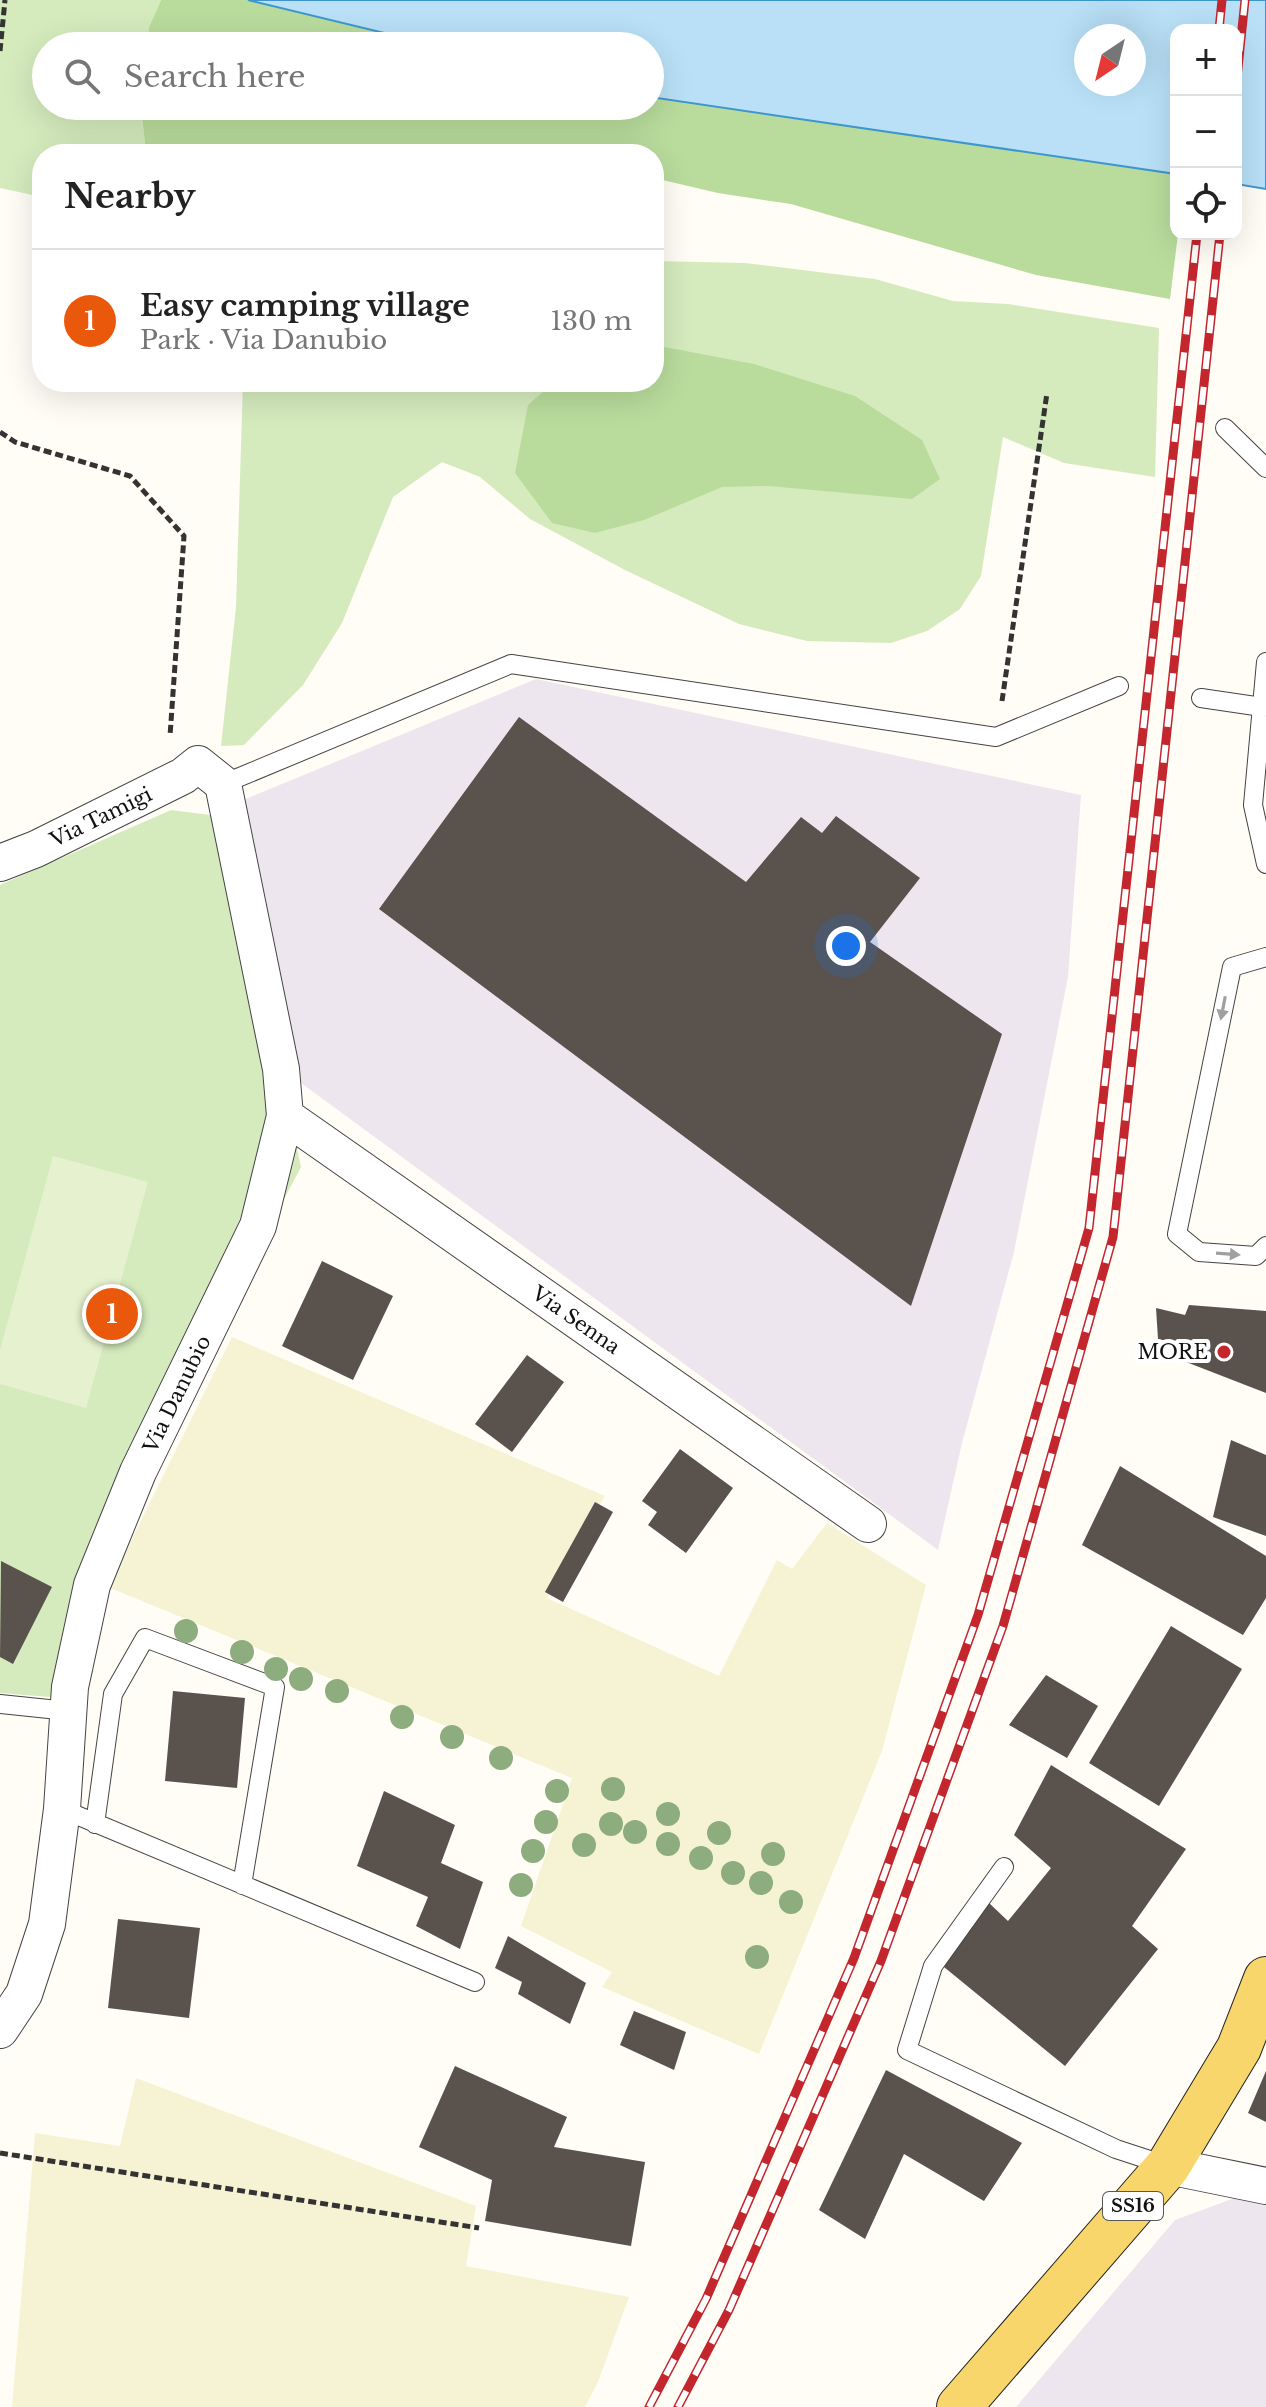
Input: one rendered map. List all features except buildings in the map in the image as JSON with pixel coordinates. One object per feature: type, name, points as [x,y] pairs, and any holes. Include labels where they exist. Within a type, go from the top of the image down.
[{"type":"main road","name":"SS16","points":[[959,2407],[1168,2166],[1239,2048],[1266,1979]]},
{"type":"street","name":"Via Tamigi","points":[[0,863],[36,849],[191,772],[211,774]]},
{"type":"street","name":"Via Danubio","points":[[0,2030],[11,2019],[24,1994],[47,1924],[62,1809],[68,1711],[92,1585],[138,1472],[258,1226],[285,1116],[281,1069],[211,774]]},
{"type":"street","name":"Via Senna","points":[[285,1116],[868,1524]]},
{"type":"street","points":[[1168,2166],[1266,2186]]},
{"type":"lane","points":[[1225,428],[1266,468]]},
{"type":"lane","points":[[1266,662],[1253,805],[1266,864]]},
{"type":"lane","points":[[211,774],[511,664],[996,737],[1119,686]]},
{"type":"lane","points":[[1201,698],[1262,707]]},
{"type":"lane","points":[[1266,957],[1232,967],[1177,1234],[1199,1252],[1256,1256],[1266,1246]]},
{"type":"lane","points":[[95,1824],[113,1694],[145,1638],[275,1687],[242,1885]]},
{"type":"lane","points":[[0,1704],[68,1711]]},
{"type":"lane","points":[[62,1809],[475,1982]]},
{"type":"lane","points":[[1004,1867],[933,1966],[907,2050],[1116,2149],[1168,2166]]},
{"type":"path","points":[[0,51],[5,0]]},
{"type":"path","points":[[996,737],[1047,393]]},
{"type":"path","points":[[0,432],[15,442],[130,476],[184,536],[170,739]]},
{"type":"path","points":[[0,2153],[479,2228]]},
{"type":"shaded area","points":[[536,679],[1081,795],[1068,977],[1014,1252],[962,1443],[938,1550],[301,1083],[241,801]]},
{"type":"shaded area","points":[[232,1337],[605,1496],[547,1598],[719,1676],[777,1560],[792,1569],[827,1523],[926,1585],[882,1751],[759,2054],[602,1987],[612,1972],[521,1926],[572,1778],[108,1587]]},
{"type":"shaded area","points":[[136,2078],[476,2206],[466,2266],[629,2297],[598,2382],[585,2407],[12,2407],[35,2133],[120,2146]]},
{"type":"shaded area","points":[[1248,2193],[1266,2198],[1266,2407],[1016,2407],[1175,2220]]},
{"type":"green space","points":[[0,0],[161,0],[148,32],[32,32],[32,120],[142,120],[145,144],[32,144],[32,195],[0,188]]},
{"type":"green space","points":[[161,0],[248,0],[380,32],[148,32]]},
{"type":"green space","points":[[664,99],[1170,173],[1170,240],[1177,240],[1170,299],[1036,275],[791,204],[718,193],[664,180],[664,144],[145,144],[142,120],[664,120]]},
{"type":"green space","points":[[664,261],[745,263],[875,279],[953,301],[1008,304],[1159,328],[1155,477],[1064,463],[1003,437],[981,576],[960,609],[927,631],[891,643],[807,641],[739,624],[625,570],[530,519],[480,477],[442,462],[393,497],[342,623],[303,685],[244,745],[221,746],[236,607],[243,392],[664,392]]},
{"type":"green space","points":[[664,347],[754,364],[855,396],[922,440],[940,479],[912,499],[769,486],[722,487],[644,520],[595,533],[552,523],[515,473],[528,405],[543,392],[664,392]]},
{"type":"green space","points":[[171,810],[210,815],[231,847],[301,1167],[146,1461],[61,1698],[0,1693],[0,885]]},
{"type":"green space","points":[[53,1156],[148,1182],[86,1408],[0,1384],[0,1350]]},
{"type":"water","points":[[248,0],[1266,0],[1266,189],[1242,185],[1242,24],[1170,24],[1170,173],[664,99],[664,32],[380,32]]},
{"type":"railway","points":[[1220,24],[1222,0]]},
{"type":"railway","points":[[1242,29],[1245,0]]},
{"type":"railway","points":[[649,2407],[706,2299],[854,1958],[978,1615],[1089,1228],[1196,240]]},
{"type":"railway","points":[[678,2407],[729,2310],[881,1961],[1003,1626],[1113,1237],[1219,240]]},
{"type":"place","name":"Easy camping village","points":[[112,1314]]},
{"type":"place","name":"MORE","points":[[1224,1352]]}]
